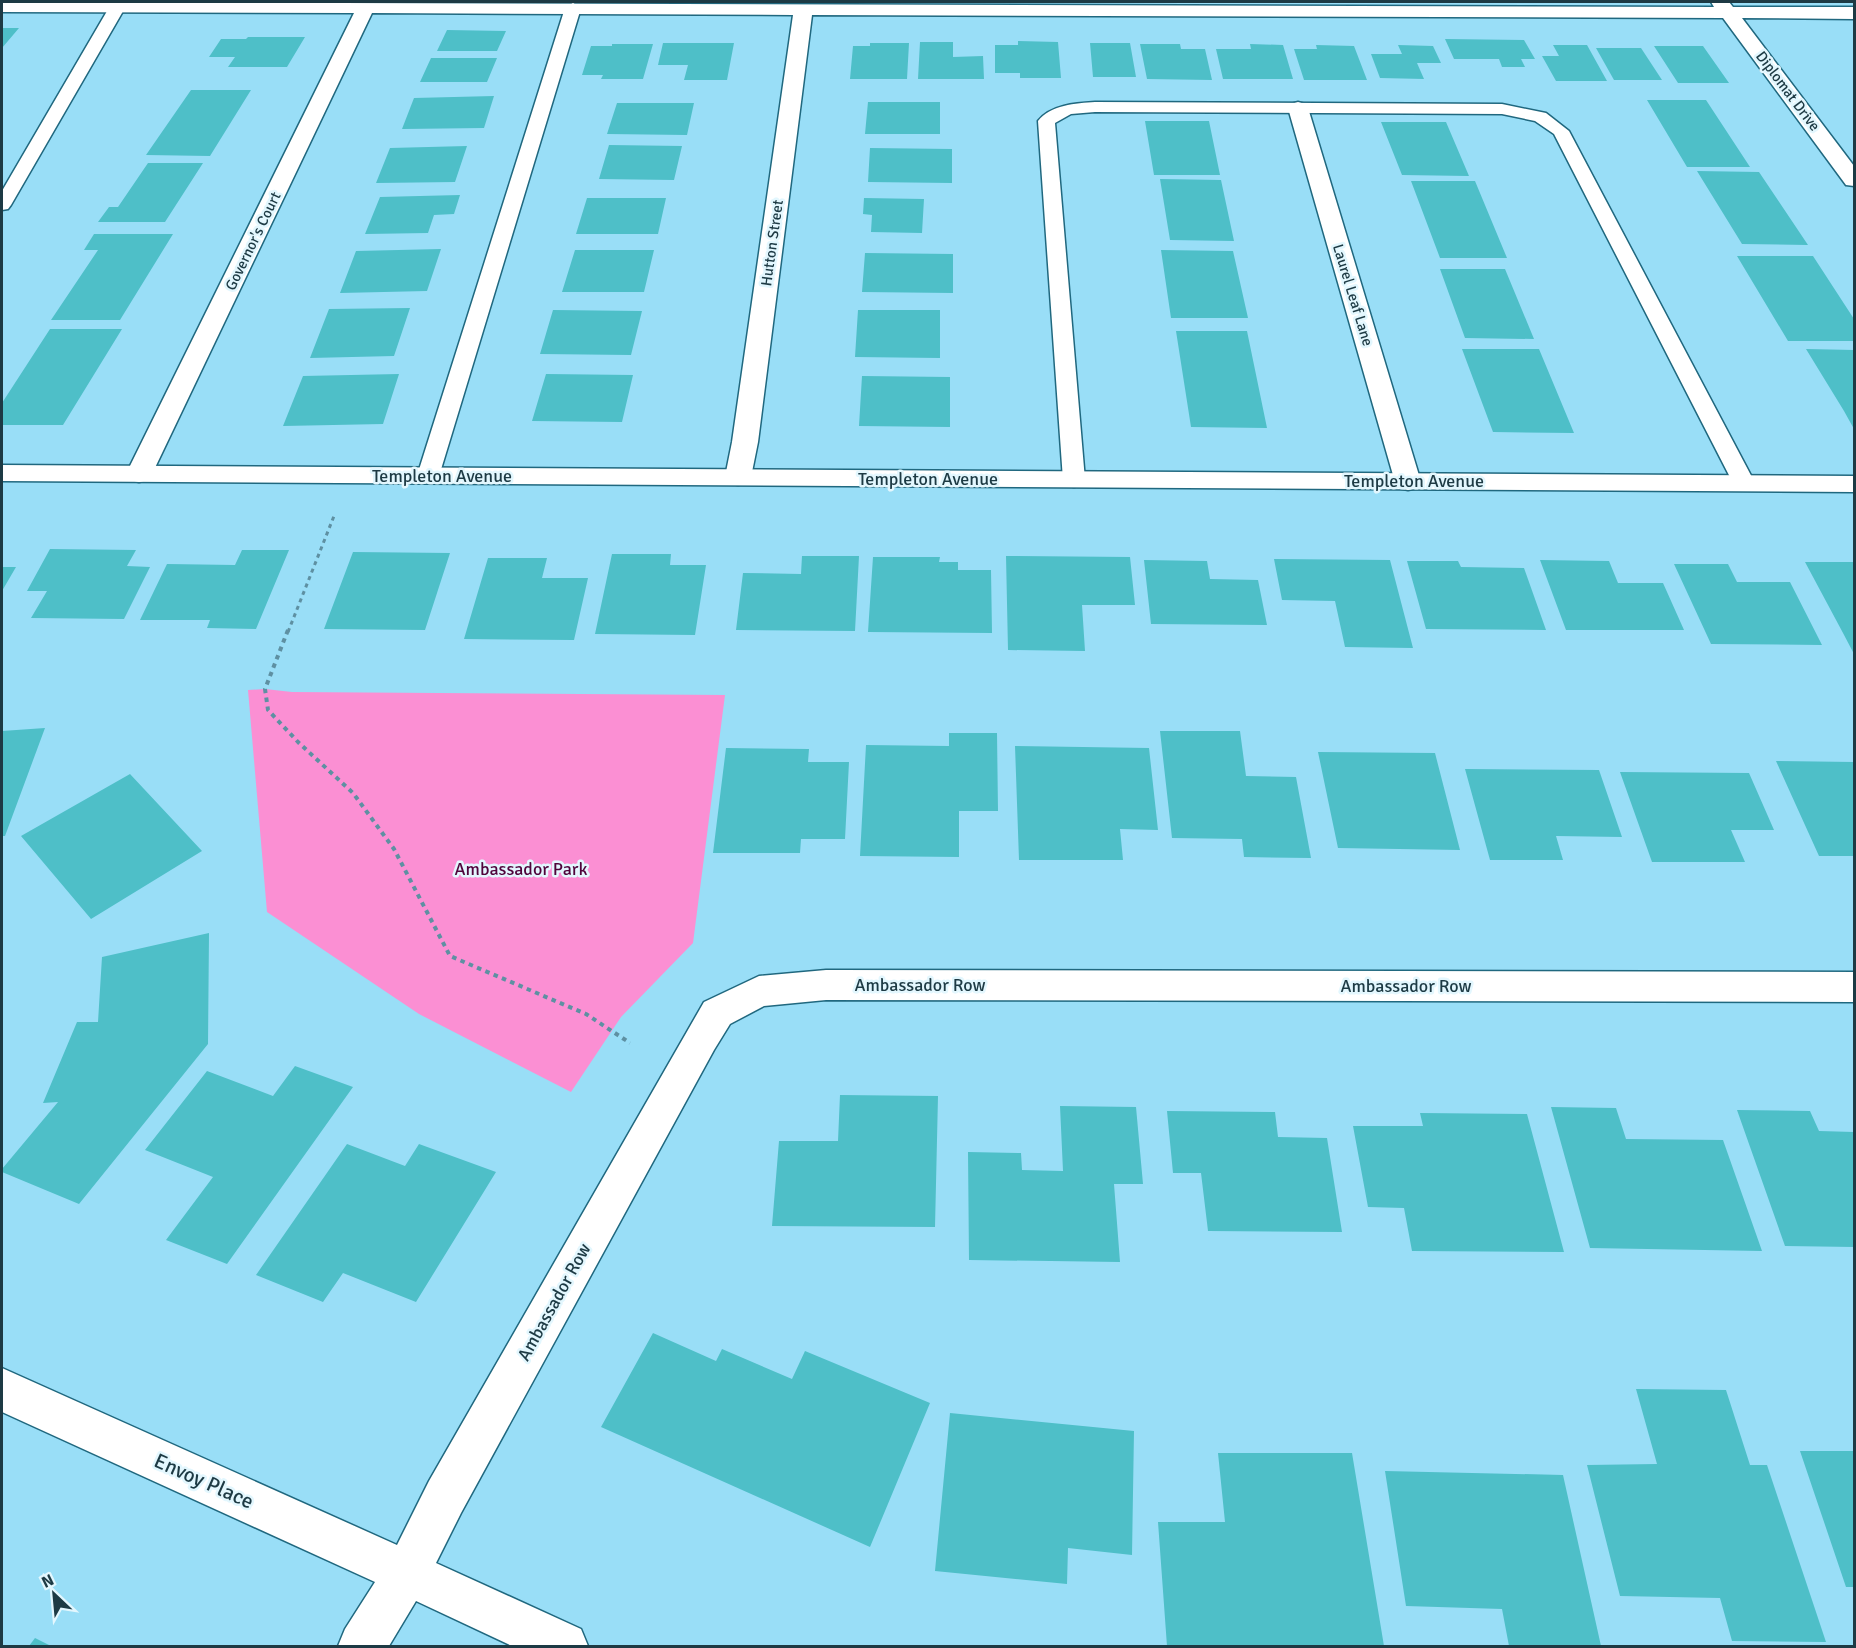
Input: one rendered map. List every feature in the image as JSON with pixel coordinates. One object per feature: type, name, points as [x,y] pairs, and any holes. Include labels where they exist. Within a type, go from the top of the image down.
[{"type":"street","points":[[2,6],[803,9],[1725,7],[1854,13]]},
{"type":"street","name":"Governor's Court","points":[[139,474],[366,7]]},
{"type":"street","name":"Diplomat Drive","points":[[1725,7],[1854,180]]},
{"type":"street","name":"Hutton Street","points":[[738,477],[747,430],[803,9]]},
{"type":"street","name":"Laurel Leaf Lane","points":[[1298,108],[1408,482]]},
{"type":"street","name":"Templeton Avenue","points":[[2,473],[1854,484]]},
{"type":"street","name":"Ambassador Row","points":[[362,1647],[407,1573],[445,1497],[701,1039],[717,1013],[759,991],[826,985],[1854,987]]},
{"type":"street","name":"Envoy Place","points":[[2,1389],[564,1647]]},
{"type":"lane","points":[[2,205],[118,6]]},
{"type":"lane","points":[[428,476],[573,8]]},
{"type":"lane","points":[[1074,480],[1046,121],[1056,113],[1075,108],[1095,107],[1502,109],[1540,117],[1561,131],[1743,483]]},
{"type":"path","points":[[334,516],[265,689],[268,710],[360,802],[394,849],[450,956],[586,1014],[630,1043]]},
{"type":"green space","name":"Ambassador Park","points":[[248,690],[292,692],[725,695],[693,943],[621,1017],[571,1092],[419,1014],[267,912]]},
{"type":"building","points":[[2,28],[19,28],[2,48]]},
{"type":"building","points":[[447,30],[506,31],[497,51],[437,51]]},
{"type":"building","points":[[248,37],[305,37],[287,67],[228,67],[235,57],[209,57],[221,39],[246,39]]},
{"type":"building","points":[[1445,39],[1524,40],[1535,59],[1521,59],[1525,67],[1502,67],[1499,59],[1454,59]]},
{"type":"building","points":[[1018,41],[1058,42],[1061,78],[1020,78],[1020,73],[995,73],[995,45],[1018,45]]},
{"type":"building","points":[[920,42],[953,42],[953,57],[983,56],[984,79],[918,79]]},
{"type":"building","points":[[663,43],[734,43],[727,80],[684,80],[688,65],[658,65]]},
{"type":"building","points":[[870,43],[909,43],[907,79],[850,79],[853,46],[870,46]]},
{"type":"building","points":[[1090,43],[1130,43],[1136,77],[1093,77]]},
{"type":"building","points":[[612,44],[653,44],[643,79],[601,79],[603,75],[582,75],[591,46],[612,46]]},
{"type":"building","points":[[1140,44],[1180,44],[1181,49],[1205,49],[1212,80],[1147,79]]},
{"type":"building","points":[[1250,44],[1283,45],[1293,79],[1223,79],[1216,49],[1251,49]]},
{"type":"building","points":[[1316,45],[1354,46],[1367,80],[1304,80],[1294,49],[1317,49]]},
{"type":"building","points":[[1398,45],[1433,46],[1441,63],[1417,63],[1424,79],[1380,78],[1371,54],[1402,54]]},
{"type":"building","points":[[1553,45],[1587,45],[1607,81],[1556,81],[1542,56],[1559,56]]},
{"type":"building","points":[[1654,46],[1703,46],[1729,83],[1678,83]]},
{"type":"building","points":[[1596,48],[1641,48],[1662,80],[1614,80]]},
{"type":"building","points":[[431,58],[497,58],[487,82],[420,82]]},
{"type":"building","points":[[191,90],[251,90],[210,156],[146,155]]},
{"type":"building","points":[[494,96],[484,128],[402,129],[414,98]]},
{"type":"building","points":[[1647,100],[1706,100],[1750,167],[1687,167]]},
{"type":"building","points":[[868,102],[940,102],[940,134],[865,134]]},
{"type":"building","points":[[617,103],[694,103],[687,135],[607,134]]},
{"type":"building","points":[[1145,121],[1209,121],[1220,175],[1154,175]]},
{"type":"building","points":[[1381,122],[1446,122],[1469,176],[1402,175]]},
{"type":"building","points":[[609,145],[682,146],[674,180],[599,179]]},
{"type":"building","points":[[467,146],[455,182],[376,183],[390,148]]},
{"type":"building","points":[[870,148],[952,149],[952,183],[868,182]]},
{"type":"building","points":[[148,163],[203,163],[165,222],[98,222],[109,207],[118,207]]},
{"type":"building","points":[[1697,171],[1759,172],[1808,245],[1742,244]]},
{"type":"building","points":[[1160,179],[1221,180],[1234,241],[1170,240]]},
{"type":"building","points":[[1411,181],[1475,181],[1507,258],[1440,258]]},
{"type":"building","points":[[460,195],[454,214],[434,215],[428,233],[365,234],[380,197]]},
{"type":"building","points":[[587,198],[666,198],[658,234],[576,234]]},
{"type":"building","points":[[864,198],[924,199],[922,233],[871,232],[872,215],[863,214]]},
{"type":"building","points":[[94,234],[173,234],[120,320],[51,320],[98,250],[84,250]]},
{"type":"building","points":[[441,249],[427,291],[340,293],[356,251]]},
{"type":"building","points":[[575,250],[654,250],[644,292],[562,292]]},
{"type":"building","points":[[1161,250],[1233,251],[1248,318],[1171,318]]},
{"type":"building","points":[[865,253],[953,254],[953,293],[862,292]]},
{"type":"building","points":[[1737,256],[1813,256],[1854,319],[1854,341],[1788,341]]},
{"type":"building","points":[[1440,269],[1505,269],[1534,339],[1465,338]]},
{"type":"building","points":[[410,308],[394,356],[310,358],[329,309]]},
{"type":"building","points":[[553,310],[642,311],[631,355],[540,354]]},
{"type":"building","points":[[858,310],[940,310],[940,358],[855,357]]},
{"type":"building","points":[[50,329],[122,329],[63,425],[2,425],[2,403]]},
{"type":"building","points":[[1176,331],[1247,331],[1267,428],[1191,427]]},
{"type":"building","points":[[1462,349],[1539,349],[1574,433],[1493,432]]},
{"type":"building","points":[[1806,349],[1854,350],[1854,429],[1844,411]]},
{"type":"building","points":[[399,374],[383,424],[283,426],[303,376]]},
{"type":"building","points":[[546,374],[633,375],[622,422],[532,421]]},
{"type":"building","points":[[862,376],[950,377],[950,427],[859,426]]},
{"type":"building","points":[[50,549],[136,550],[127,566],[150,567],[124,619],[31,618],[47,591],[27,591]]},
{"type":"building","points":[[242,550],[289,550],[256,629],[207,628],[210,620],[140,620],[167,564],[235,565]]},
{"type":"building","points":[[353,552],[450,553],[425,630],[324,629]]},
{"type":"building","points":[[612,554],[671,554],[670,565],[706,565],[695,635],[595,634]]},
{"type":"building","points":[[802,556],[859,556],[855,631],[736,630],[743,573],[801,574]]},
{"type":"building","points":[[1006,556],[1130,557],[1135,605],[1082,605],[1085,651],[1008,650]]},
{"type":"building","points":[[873,557],[940,557],[939,562],[958,562],[958,570],[991,570],[992,633],[868,632]]},
{"type":"building","points":[[488,558],[547,558],[542,578],[588,578],[574,640],[464,639]]},
{"type":"building","points":[[1274,559],[1390,560],[1413,648],[1345,647],[1335,601],[1282,600]]},
{"type":"building","points":[[1144,560],[1207,561],[1210,579],[1258,580],[1267,625],[1151,624]]},
{"type":"building","points":[[1540,560],[1609,561],[1618,583],[1663,583],[1684,630],[1566,630]]},
{"type":"building","points":[[1407,561],[1458,561],[1461,567],[1524,568],[1546,630],[1426,629]]},
{"type":"building","points":[[1805,562],[1854,562],[1854,654],[1843,633]]},
{"type":"building","points":[[1674,564],[1728,564],[1737,582],[1790,582],[1822,645],[1711,644]]},
{"type":"building","points":[[2,567],[16,567],[2,591]]},
{"type":"building","points":[[45,728],[5,836],[2,836],[2,731]]},
{"type":"building","points":[[1160,731],[1240,731],[1246,776],[1296,777],[1311,858],[1244,857],[1242,839],[1172,838]]},
{"type":"building","points":[[949,733],[997,733],[998,811],[959,811],[959,857],[860,856],[866,745],[949,746]]},
{"type":"building","points":[[1015,746],[1149,748],[1158,830],[1120,829],[1123,860],[1019,860]]},
{"type":"building","points":[[726,748],[809,749],[808,762],[849,762],[845,839],[801,839],[800,853],[713,853]]},
{"type":"building","points":[[1318,752],[1435,753],[1460,850],[1338,848]]},
{"type":"building","points":[[1776,761],[1854,762],[1854,856],[1819,856]]},
{"type":"building","points":[[1465,769],[1599,770],[1622,837],[1556,836],[1563,860],[1490,860]]},
{"type":"building","points":[[1620,772],[1749,773],[1774,830],[1731,830],[1745,862],[1652,862]]},
{"type":"building","points":[[130,774],[202,851],[91,919],[21,836]]},
{"type":"building","points":[[209,933],[208,1044],[79,1204],[2,1172],[2,1169],[58,1102],[43,1103],[77,1022],[98,1022],[102,957]]},
{"type":"building","points":[[295,1066],[353,1087],[227,1264],[166,1240],[213,1177],[145,1150],[207,1071],[273,1096]]},
{"type":"building","points":[[840,1095],[938,1096],[935,1227],[772,1226],[779,1141],[838,1141]]},
{"type":"building","points":[[1060,1106],[1136,1107],[1143,1184],[1114,1184],[1120,1262],[969,1260],[968,1152],[1021,1153],[1022,1170],[1063,1171]]},
{"type":"building","points":[[1551,1107],[1616,1108],[1626,1139],[1723,1140],[1762,1251],[1590,1248]]},
{"type":"building","points":[[1737,1110],[1810,1111],[1819,1131],[1854,1132],[1854,1247],[1785,1246]]},
{"type":"building","points":[[1167,1111],[1275,1112],[1278,1137],[1327,1138],[1342,1232],[1208,1231],[1201,1173],[1173,1173]]},
{"type":"building","points":[[1420,1113],[1527,1114],[1564,1252],[1412,1251],[1404,1208],[1368,1207],[1353,1126],[1423,1126]]},
{"type":"building","points":[[347,1144],[405,1166],[419,1144],[496,1172],[416,1302],[343,1273],[323,1302],[256,1275]]},
{"type":"building","points":[[653,1333],[716,1361],[722,1349],[792,1379],[805,1351],[930,1403],[870,1547],[601,1427]]},
{"type":"building","points":[[1636,1389],[1726,1390],[1750,1465],[1767,1465],[1826,1642],[1732,1641],[1720,1598],[1620,1596],[1587,1465],[1657,1464]]},
{"type":"building","points":[[950,1413],[1134,1431],[1132,1555],[1068,1548],[1067,1584],[935,1571]]},
{"type":"building","points":[[1800,1451],[1854,1451],[1854,1587],[1846,1587]]},
{"type":"building","points":[[1218,1453],[1352,1453],[1384,1646],[1167,1646],[1158,1522],[1225,1522]]},
{"type":"building","points":[[1385,1471],[1563,1475],[1601,1646],[1509,1646],[1502,1609],[1406,1606]]},
{"type":"building","points":[[35,1638],[51,1646],[29,1646]]}]
